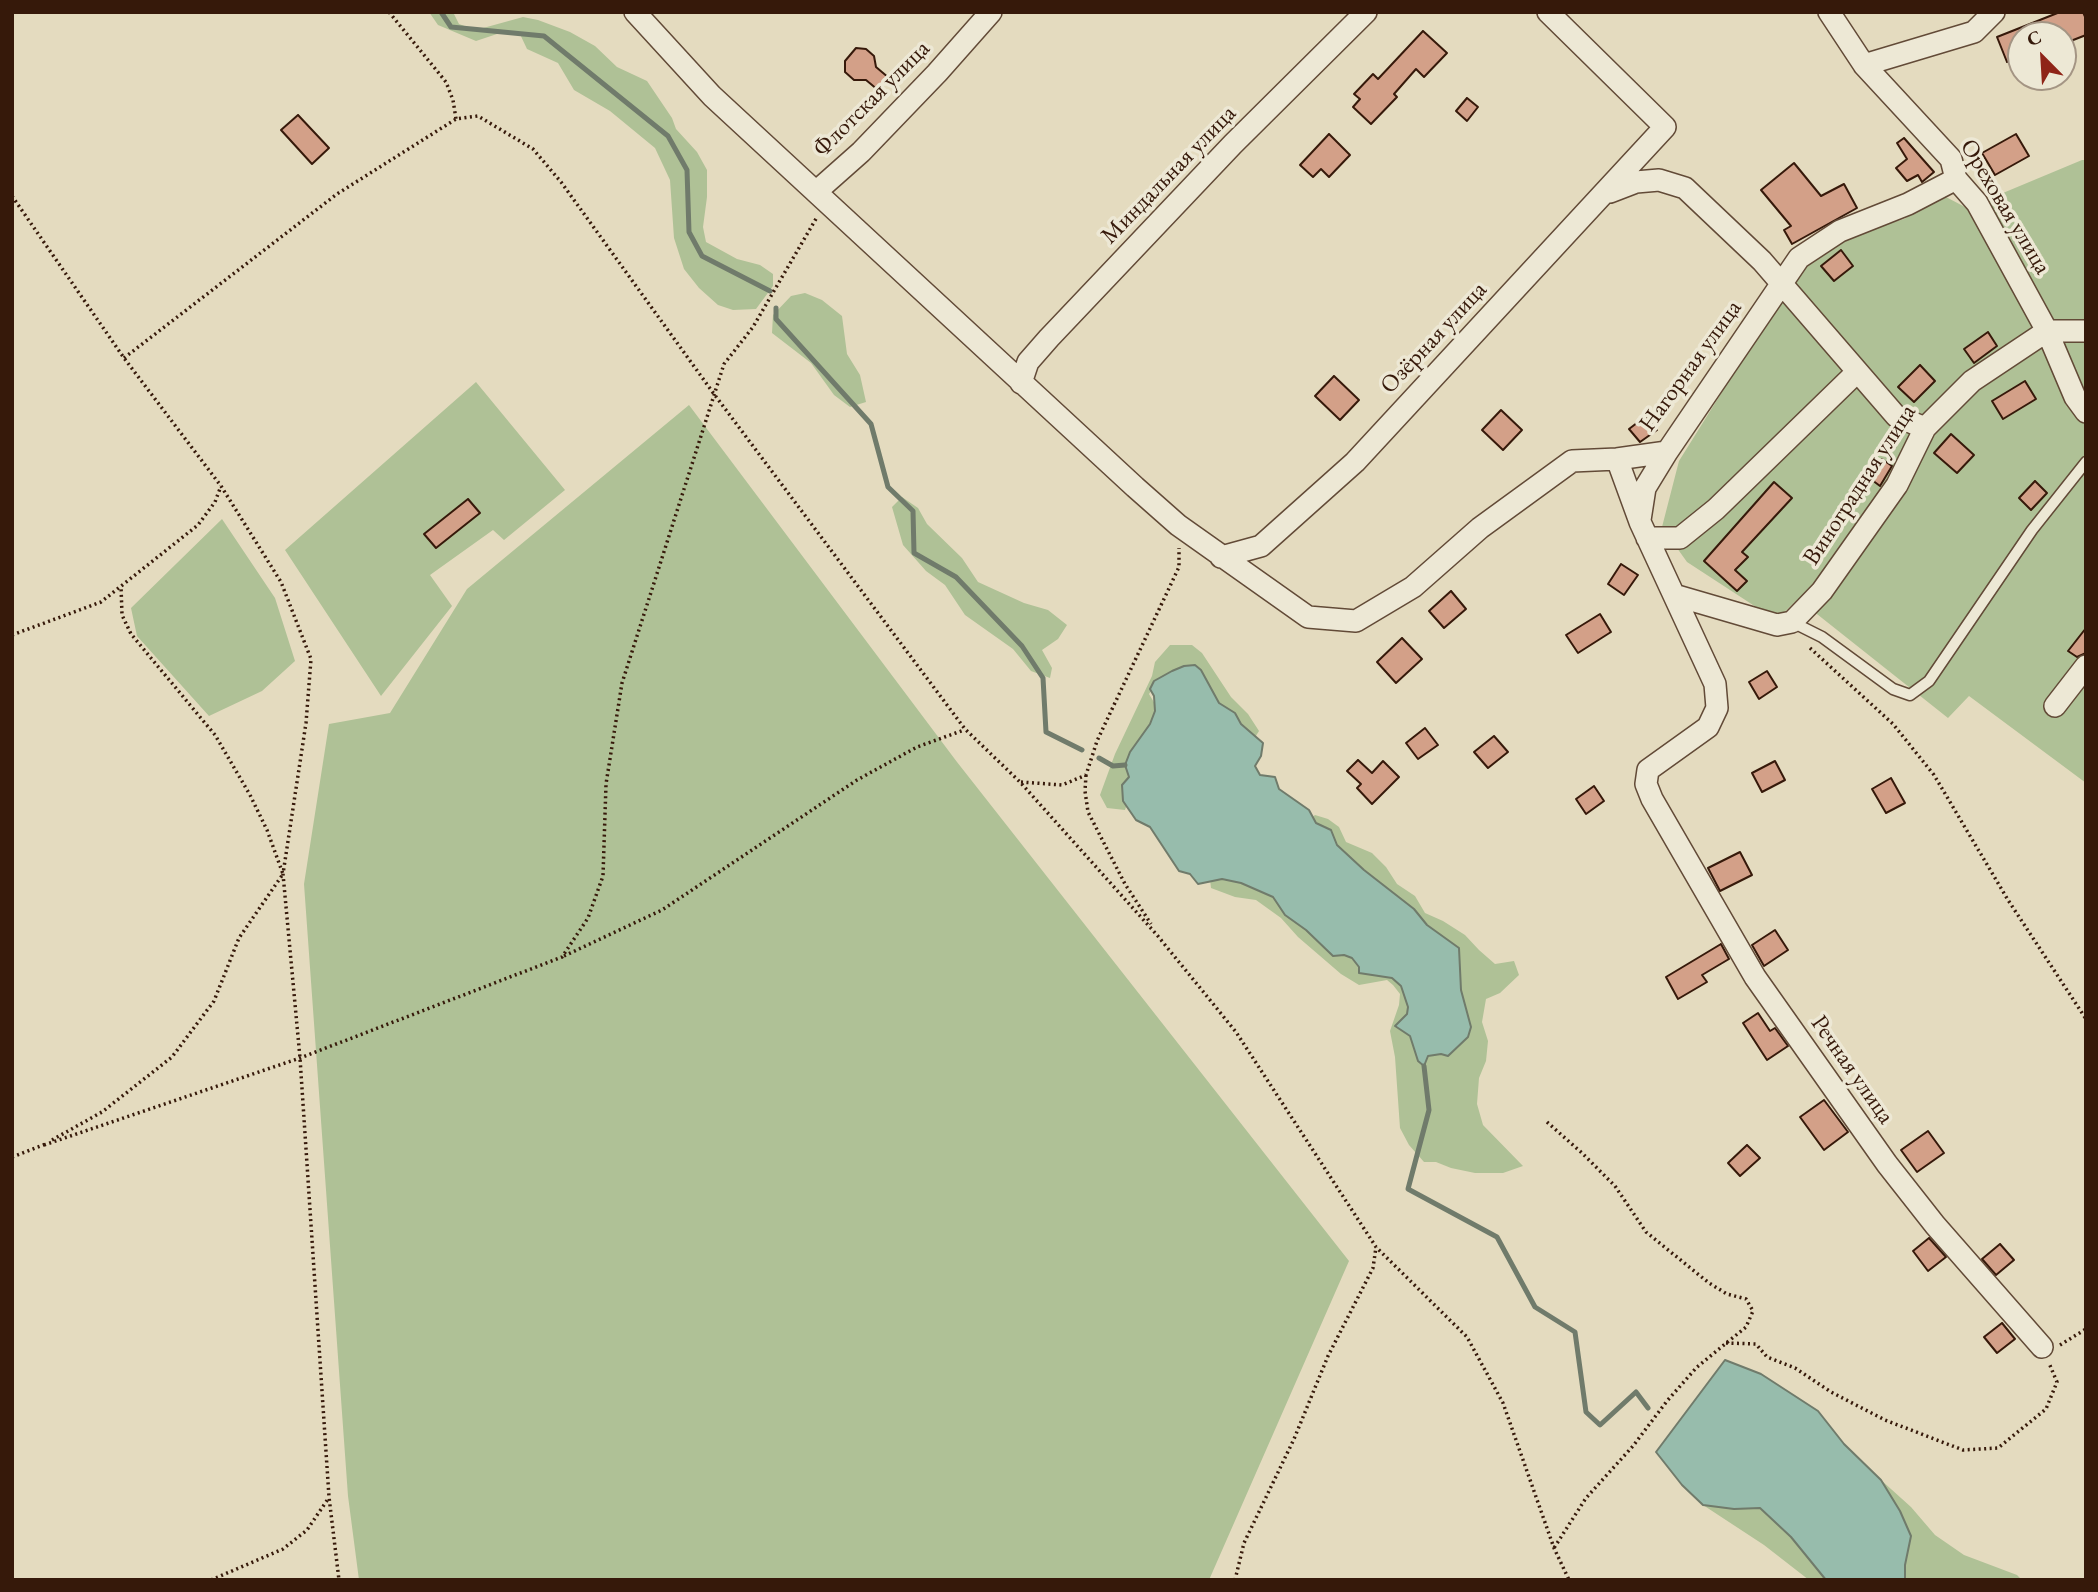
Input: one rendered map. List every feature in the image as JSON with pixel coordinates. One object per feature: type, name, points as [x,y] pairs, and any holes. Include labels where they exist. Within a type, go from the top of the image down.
[{"type":"street","points":[[635,12],[712,96],[1021,383],[1178,525],[1222,557]]},
{"type":"street","name":"Флотская улица","points":[[817,191],[861,152],[937,73],[990,12]]},
{"type":"street","name":"Миндальная улица","points":[[1021,383],[1028,362],[1049,338],[1233,144],[1366,12]]},
{"type":"street","name":"Озёрная улица","points":[[1222,557],[1261,547],[1355,462],[1665,127],[1548,12]]},
{"type":"street","name":"Ореховая улица","points":[[1829,12],[1864,65],[1951,159],[1956,179],[1977,203],[2047,331],[2076,397],[2086,412]]},
{"type":"street","points":[[1864,65],[1974,32],[1994,12]]},
{"type":"street","name":"Нагорная улица","points":[[1222,557],[1308,617],[1356,621],[1413,587],[1480,528],[1572,461],[1667,453],[1799,258],[1840,231],[1909,204],[1956,179]]},
{"type":"street","points":[[1605,194],[1636,181],[1659,180],[1685,188],[1762,261],[1896,416],[1925,428]]},
{"type":"street","points":[[2047,331],[2086,331]]},
{"type":"street","name":"Виноградная улица","points":[[1792,622],[1822,591],[1897,485],[1925,428],[1972,381],[2047,331]]},
{"type":"street","points":[[1644,530],[1680,538],[1716,509],[1857,372]]},
{"type":"street","points":[[1644,530],[1645,488],[1667,453]]},
{"type":"street","points":[[1617,459],[1644,530],[1674,595],[1777,625],[1792,622]]},
{"type":"street","name":"Речная улица","points":[[1674,595],[1715,684],[1717,708],[1708,727],[1648,770],[1646,784],[1652,799],[1755,977],[1879,1153],[1935,1225],[2042,1347]]},
{"type":"street","points":[[2055,706],[2086,666]]},
{"type":"lane","points":[[1792,622],[1822,637],[1893,689],[1910,695],[1929,681],[2032,530],[2086,462]]},
{"type":"path","points":[[389,12],[446,82],[456,119]]},
{"type":"path","points":[[124,358],[337,194],[456,119],[478,116],[533,149],[561,181],[714,394],[965,729],[1020,782],[1157,935],[1236,1032],[1376,1247],[1467,1337],[1503,1403],[1554,1548],[1569,1580]]},
{"type":"path","points":[[562,957],[588,918],[603,876],[606,784],[622,683],[714,394],[724,364],[753,327],[820,212],[817,191]]},
{"type":"path","points":[[12,196],[124,358],[221,486],[281,582],[311,659],[306,723],[283,874],[300,1058],[329,1497],[339,1580]]},
{"type":"path","points":[[12,635],[101,601],[198,526],[215,502],[221,486]]},
{"type":"path","points":[[1157,935],[1125,884],[1088,812],[1085,791],[1086,775],[1097,741],[1179,567],[1178,525]]},
{"type":"path","points":[[121,586],[122,615],[131,634],[215,735],[250,794],[283,874]]},
{"type":"path","points":[[1807,645],[1893,724],[1934,775],[2008,900],[2086,1018]]},
{"type":"path","points":[[12,1157],[300,1058],[562,957],[662,910],[869,774],[917,747],[965,729]]},
{"type":"path","points":[[1020,782],[1062,785],[1086,775]]},
{"type":"path","points":[[44,1145],[102,1112],[172,1057],[214,1001],[239,938],[283,874]]},
{"type":"path","points":[[1547,1122],[1615,1186],[1646,1232],[1709,1283],[1727,1294],[1746,1299],[1753,1311],[1746,1326],[1697,1367],[1667,1401],[1633,1446],[1586,1499],[1554,1548]]},
{"type":"path","points":[[1236,1580],[1244,1543],[1294,1439],[1328,1356],[1373,1268],[1376,1247]]},
{"type":"path","points":[[1724,1343],[1756,1343],[1766,1357],[1795,1368],[1831,1392],[1885,1420],[1963,1450],[1998,1448],[2046,1409],[2057,1382],[2042,1347],[2057,1347],[2086,1329]]},
{"type":"path","points":[[211,1580],[283,1549],[307,1530],[329,1497]]},
{"type":"shaded area","points":[[429,12],[453,12],[459,24],[476,30],[523,17],[538,20],[570,32],[595,46],[617,67],[647,81],[672,118],[676,129],[697,152],[707,170],[703,227],[706,242],[737,259],[760,265],[773,274],[773,286],[756,309],[733,310],[718,305],[699,288],[684,269],[674,238],[670,180],[655,148],[610,111],[574,90],[558,63],[527,49],[519,32],[500,33],[476,41],[438,25]]},
{"type":"shaded area","points":[[2086,160],[2086,783],[1969,696],[1948,718],[1798,599],[1776,620],[1687,562],[1662,527],[1679,461],[1793,278],[1837,240],[1904,219],[1944,196],[1967,208]]},
{"type":"shaded area","points":[[805,293],[822,300],[842,316],[847,354],[860,375],[866,402],[850,407],[834,395],[811,363],[772,333],[773,315],[791,296]]},
{"type":"shaded area","points":[[476,382],[565,490],[504,540],[493,530],[430,575],[452,606],[381,696],[285,550]]},
{"type":"shaded area","points":[[689,405],[957,762],[1349,1261],[1209,1580],[359,1580],[348,1496],[304,884],[329,724],[390,713],[467,589]]},
{"type":"shaded area","points":[[902,497],[918,508],[927,524],[962,558],[978,582],[1024,603],[1048,610],[1067,625],[1058,639],[1042,650],[1052,668],[1050,678],[1031,671],[1013,649],[965,615],[945,585],[926,571],[903,545],[892,507]]},
{"type":"shaded area","points":[[222,519],[275,598],[295,661],[262,691],[209,716],[137,636],[131,608]]},
{"type":"shaded area","points":[[1170,645],[1192,645],[1202,653],[1231,697],[1248,714],[1259,731],[1254,739],[1157,682],[1149,694],[1158,709],[1125,810],[1107,808],[1100,795],[1115,754],[1152,676],[1155,662]]},
{"type":"shaded area","points":[[1195,665],[1201,670],[1219,703],[1235,713],[1241,724],[1263,743],[1261,756],[1255,766],[1260,775],[1275,777],[1279,789],[1309,810],[1316,823],[1331,830],[1337,845],[1414,909],[1427,925],[1459,948],[1461,990],[1471,1027],[1468,1037],[1448,1056],[1428,1056],[1424,1066],[1418,1061],[1410,1036],[1395,1026],[1407,1014],[1408,1007],[1401,986],[1392,978],[1359,973],[1359,967],[1352,958],[1344,955],[1333,956],[1306,930],[1285,915],[1273,897],[1241,883],[1222,879],[1198,884],[1190,874],[1179,871],[1150,827],[1136,820],[1123,801],[1122,785],[1129,777],[1125,765],[1155,711],[1154,696],[1150,689],[1154,681],[1184,666]]},
{"type":"shaded area","points":[[1315,815],[1328,819],[1339,827],[1346,842],[1372,853],[1386,867],[1397,884],[1415,896],[1425,913],[1465,935],[1495,964],[1514,961],[1519,975],[1500,993],[1486,999],[1482,1022],[1488,1041],[1486,1061],[1479,1078],[1477,1104],[1483,1125],[1523,1166],[1503,1173],[1475,1173],[1436,1162],[1424,1162],[1409,1145],[1400,1128],[1395,1057],[1390,1031],[1400,994],[1387,980],[1359,985],[1341,974],[1298,937],[1281,918],[1256,900],[1235,897],[1211,888],[1210,879],[1226,874],[1269,887],[1295,916],[1332,938],[1335,951],[1358,952],[1368,966],[1383,968],[1407,981],[1418,991],[1426,1005],[1415,1035],[1428,1046],[1448,1048],[1459,1031],[1461,1017],[1442,1016],[1437,1006],[1440,989],[1431,952],[1413,930],[1419,924],[1414,912],[1370,884],[1338,849],[1327,832],[1309,820]]},
{"type":"shaded area","points":[[1725,1360],[1761,1374],[1818,1411],[1844,1444],[1881,1480],[1900,1511],[1911,1536],[1905,1580],[1826,1580],[1791,1537],[1760,1508],[1734,1509],[1703,1505],[1682,1485],[1656,1452]]},
{"type":"shaded area","points":[[1881,1480],[1911,1507],[1935,1535],[1964,1555],[2017,1575],[2022,1580],[1887,1580],[1900,1511]]},
{"type":"shaded area","points":[[1703,1505],[1734,1509],[1760,1507],[1809,1528],[1835,1580],[1809,1580],[1764,1545]]},
{"type":"building","points":[[2060,12],[2083,12],[2086,35],[2077,39],[2077,21],[2037,21]]},
{"type":"building","points":[[1423,31],[1447,53],[1424,77],[1416,69],[1394,94],[1397,97],[1371,124],[1353,107],[1360,99],[1354,94],[1373,74],[1378,79]]},
{"type":"building","points":[[2007,33],[2007,62],[1997,37]]},
{"type":"building","points":[[856,48],[866,49],[874,56],[876,67],[889,78],[878,90],[866,80],[854,80],[845,72],[845,61]]},
{"type":"building","points":[[1467,98],[1478,107],[1467,121],[1456,111]]},
{"type":"building","points":[[298,115],[329,148],[312,164],[281,130]]},
{"type":"building","points":[[1329,134],[1350,155],[1329,177],[1321,169],[1313,177],[1300,165]]},
{"type":"building","points":[[2016,134],[2029,156],[1995,175],[1982,153]]},
{"type":"building","points":[[1904,138],[1934,172],[1922,182],[1918,175],[1907,181],[1896,168],[1907,159],[1897,143]]},
{"type":"building","points":[[1794,163],[1821,196],[1844,184],[1857,208],[1792,244],[1784,230],[1791,226],[1761,190]]},
{"type":"building","points":[[1841,250],[1853,266],[1834,281],[1821,266]]},
{"type":"building","points":[[1988,332],[1997,346],[1974,363],[1964,349]]},
{"type":"building","points":[[1920,365],[1935,381],[1914,402],[1898,387]]},
{"type":"building","points":[[1334,376],[1359,400],[1340,420],[1315,396]]},
{"type":"building","points":[[2025,381],[2036,399],[2003,419],[1992,401]]},
{"type":"building","points":[[1501,410],[1522,430],[1503,450],[1482,430]]},
{"type":"building","points":[[1646,416],[1657,430],[1640,442],[1629,429]]},
{"type":"building","points":[[1951,434],[1974,455],[1957,473],[1934,453]]},
{"type":"building","points":[[1882,459],[1892,466],[1880,486],[1868,477]]},
{"type":"building","points":[[2035,481],[2047,493],[2031,510],[2019,498]]},
{"type":"building","points":[[1774,482],[1792,498],[1742,552],[1748,557],[1735,570],[1747,581],[1737,591],[1704,561]]},
{"type":"building","points":[[468,499],[480,513],[436,548],[424,534]]},
{"type":"building","points":[[1621,564],[1638,575],[1624,595],[1608,584]]},
{"type":"building","points":[[1451,591],[1466,609],[1444,628],[1429,611]]},
{"type":"building","points":[[1600,614],[1611,632],[1578,653],[1566,635]]},
{"type":"building","points":[[2086,628],[2086,653],[2077,657],[2068,651]]},
{"type":"building","points":[[1402,638],[1422,659],[1396,683],[1377,662]]},
{"type":"building","points":[[1767,671],[1777,687],[1759,699],[1749,682]]},
{"type":"building","points":[[1425,728],[1438,745],[1418,759],[1406,743]]},
{"type":"building","points":[[1494,736],[1508,752],[1488,768],[1474,752]]},
{"type":"building","points":[[1358,760],[1372,773],[1383,761],[1399,777],[1372,804],[1357,788],[1361,784],[1347,771]]},
{"type":"building","points":[[1775,761],[1785,780],[1762,792],[1752,773]]},
{"type":"building","points":[[1891,778],[1905,803],[1886,813],[1872,789]]},
{"type":"building","points":[[1594,786],[1604,801],[1586,814],[1576,799]]},
{"type":"building","points":[[1740,852],[1752,875],[1720,891],[1708,868]]},
{"type":"building","points":[[1775,930],[1788,950],[1764,966],[1752,945]]},
{"type":"building","points":[[1721,944],[1729,959],[1702,975],[1707,982],[1678,999],[1666,977]]},
{"type":"building","points":[[1758,1013],[1770,1031],[1775,1028],[1788,1046],[1767,1060],[1743,1023]]},
{"type":"building","points":[[1824,1100],[1848,1132],[1824,1150],[1800,1117]]},
{"type":"building","points":[[1928,1131],[1944,1153],[1917,1172],[1901,1150]]},
{"type":"building","points":[[1747,1145],[1760,1158],[1740,1176],[1728,1163]]},
{"type":"building","points":[[1929,1238],[1946,1257],[1928,1271],[1913,1251]]},
{"type":"building","points":[[2000,1244],[2014,1260],[1996,1275],[1982,1259]]},
{"type":"building","points":[[2002,1323],[2015,1339],[1997,1353],[1984,1337]]},
{"type":"waterway","points":[[441,12],[451,27],[544,36],[668,136],[687,170],[689,232],[702,256],[770,291]]},
{"type":"waterway","points":[[776,308],[776,319],[871,424],[888,487],[913,511],[914,553],[956,577],[1022,646],[1043,678],[1046,732],[1082,750]]},
{"type":"waterway","points":[[1099,758],[1113,766],[1125,765]]},
{"type":"waterway","points":[[1424,1066],[1429,1110],[1408,1189],[1497,1237],[1535,1307],[1575,1332],[1586,1412],[1600,1425],[1636,1392],[1648,1408]]}]
